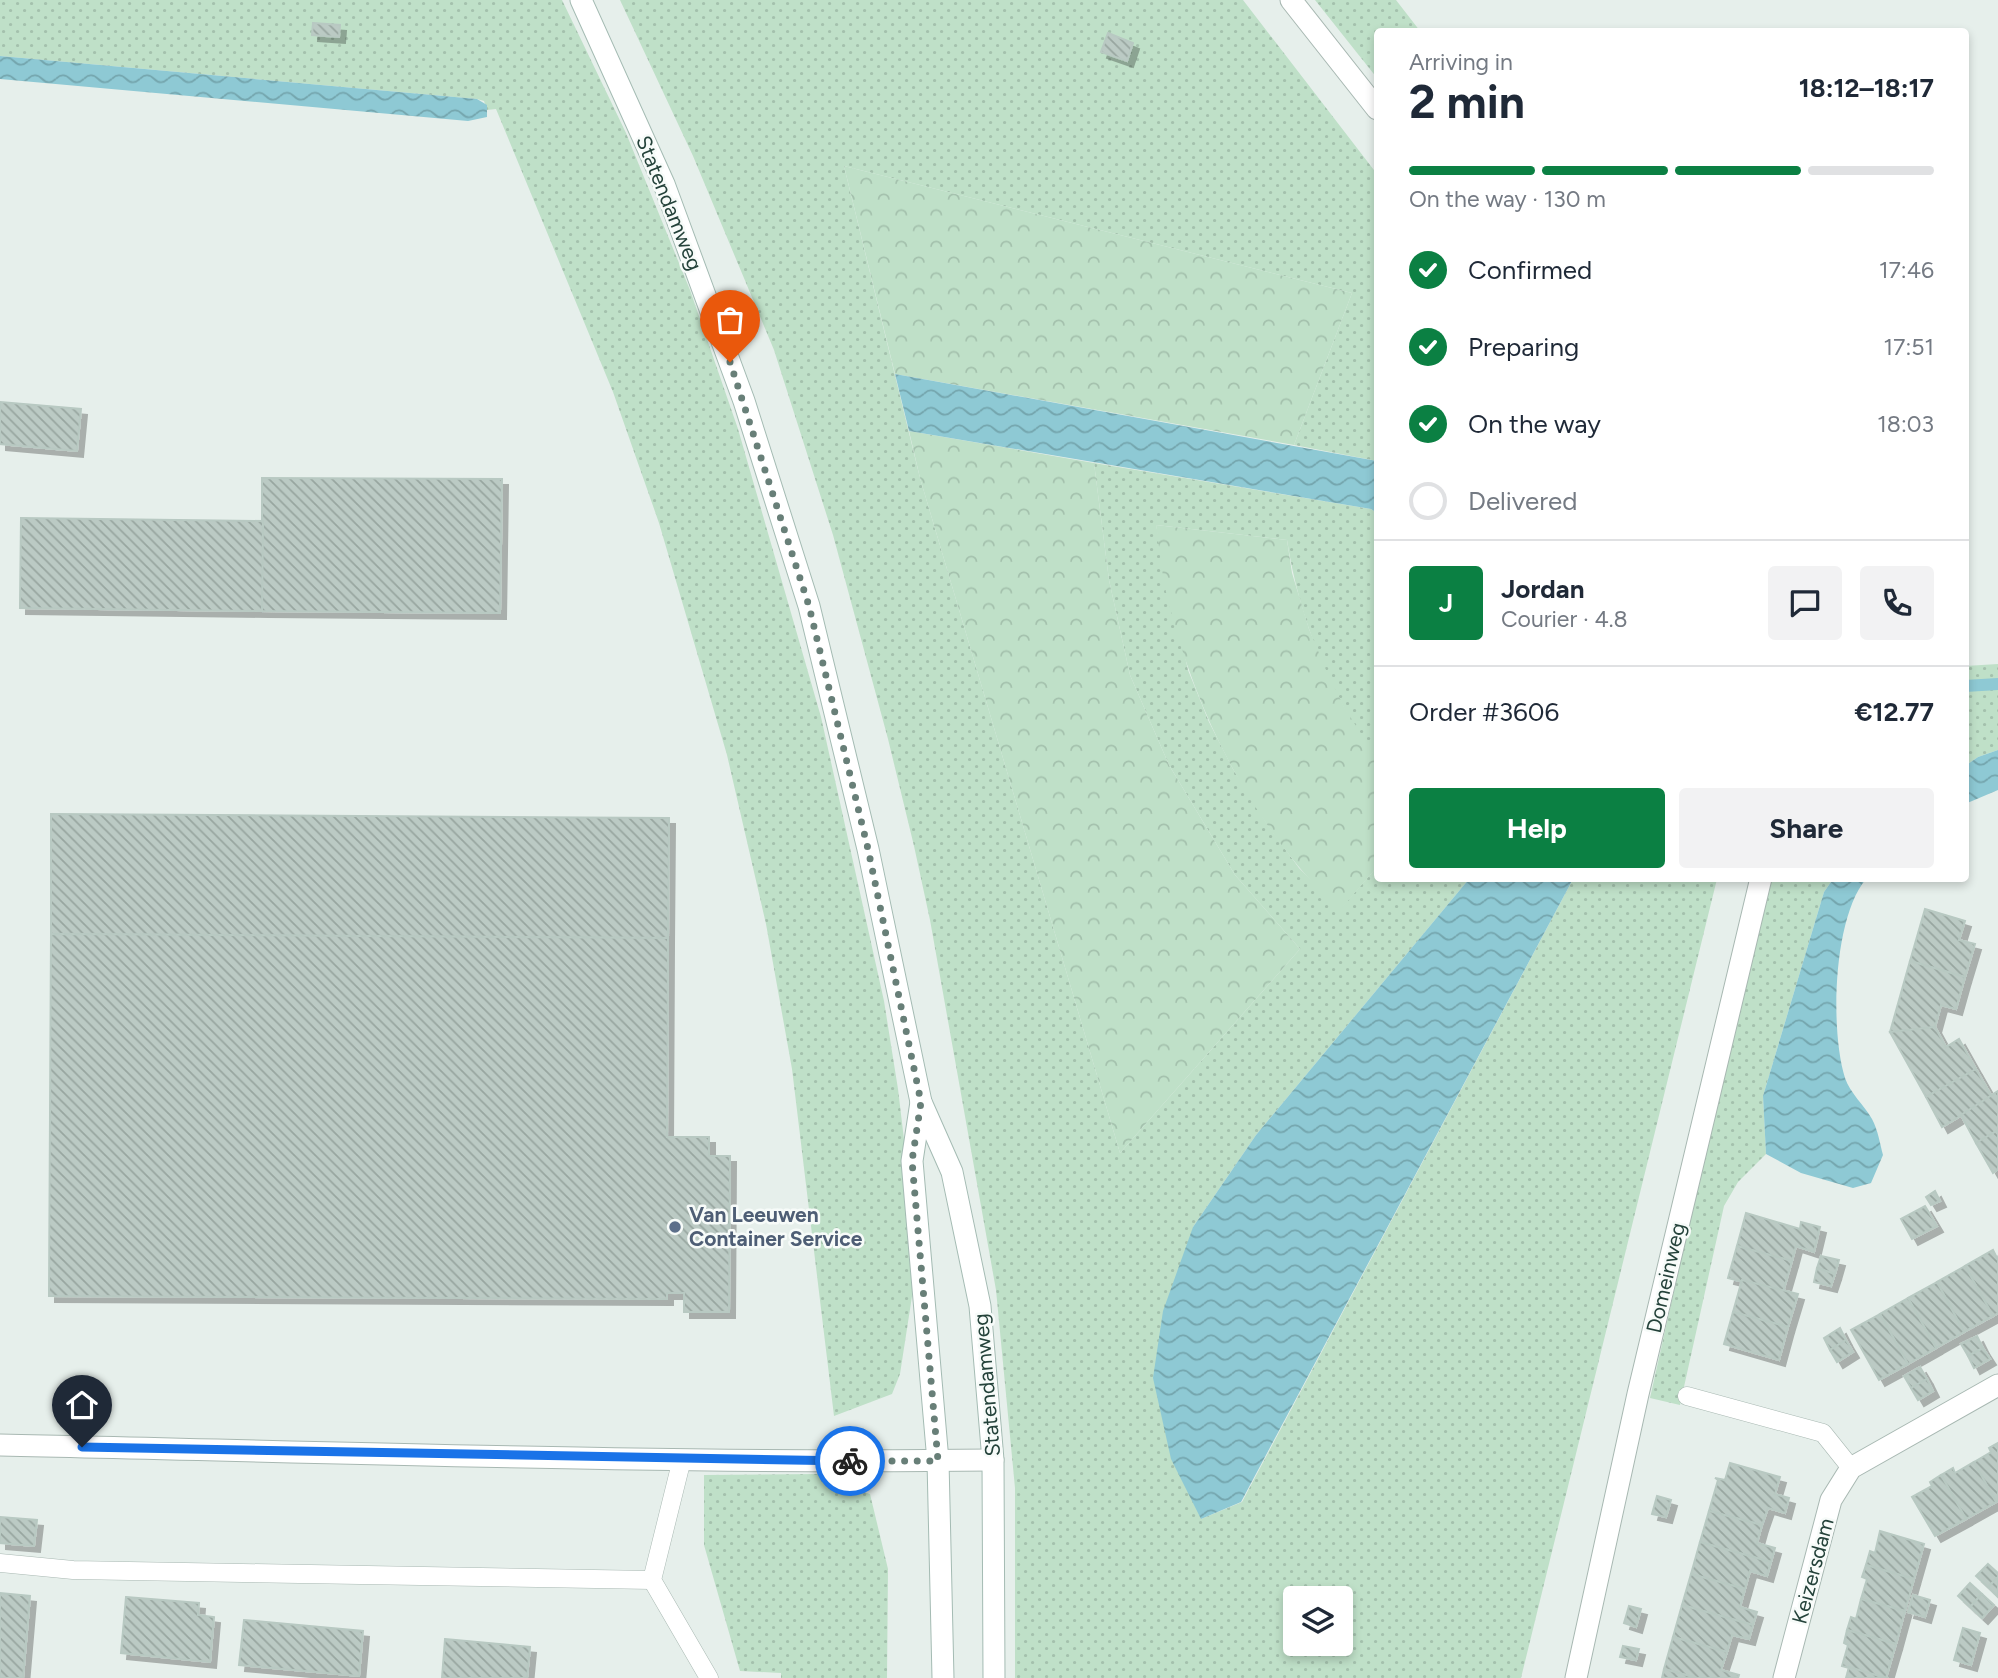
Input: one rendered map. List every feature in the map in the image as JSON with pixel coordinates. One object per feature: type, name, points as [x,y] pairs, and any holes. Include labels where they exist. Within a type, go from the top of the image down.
[{"type":"street","name":"Statendamweg","points":[[582,0],[664,184],[744,401],[809,606],[868,849],[921,1102],[953,1172],[980,1306],[993,1460],[994,1678]]},
{"type":"street","points":[[1291,0],[1374,104]]},
{"type":"street","name":"Domeinweg","points":[[1576,1678],[1638,1394],[1760,882]]},
{"type":"street","name":"Statendamweg","points":[[921,1102],[912,1161],[938,1461],[943,1678]]},
{"type":"street","name":"Keizersdam","points":[[1784,1678],[1832,1500],[1851,1468],[1998,1385]]},
{"type":"street","points":[[0,1445],[682,1459],[993,1460]]},
{"type":"lane","points":[[1687,1396],[1823,1433],[1851,1468]]},
{"type":"lane","points":[[682,1459],[652,1580],[709,1678]]},
{"type":"lane","points":[[0,1563],[73,1570],[652,1580]]},
{"type":"green space","points":[[0,0],[562,0],[626,133],[690,290],[738,429],[821,717],[884,1001],[898,1089],[915,1232],[917,1264],[900,1374],[892,1394],[834,1416],[792,1069],[766,924],[727,755],[659,523],[613,392],[496,109],[487,110],[484,101],[477,99],[0,56]]},
{"type":"green space","points":[[620,0],[1243,0],[1374,170],[1374,460],[1294,445],[1352,293],[844,166],[920,478],[1120,1153],[1300,949],[1235,875],[1169,765],[1130,675],[1109,580],[1094,463],[1374,511],[1374,755],[1345,709],[1319,655],[1308,627],[1287,540],[1156,525],[1188,670],[1209,722],[1233,769],[1267,824],[1299,868],[1340,909],[1374,870],[1374,882],[1467,882],[1256,1135],[1193,1227],[1201,1519],[1242,1502],[1571,882],[1716,882],[1521,1678],[1015,1678],[1015,1488],[996,1290],[930,920],[888,739],[833,535],[774,350],[693,156]]},
{"type":"green space","points":[[1315,0],[1396,0],[1418,28],[1374,28],[1374,74]]},
{"type":"green space","points":[[844,166],[1352,293],[1294,445],[895,374]]},
{"type":"green space","points":[[909,431],[1094,463],[1109,580],[1130,675],[1169,765],[1235,875],[1300,949],[1120,1153],[920,478]]},
{"type":"green space","points":[[1156,525],[1287,540],[1292,573],[1309,629],[1344,707],[1374,754],[1374,870],[1340,910],[1304,873],[1276,838],[1219,743],[1179,639],[1165,585]]},
{"type":"green space","points":[[1998,664],[1998,750],[1969,763],[1969,666]]},
{"type":"green space","points":[[1768,882],[1831,882],[1824,892],[1763,1096],[1766,1154],[1738,1182],[1724,1206],[1680,1405],[1650,1398],[1742,987]]},
{"type":"green space","points":[[820,1474],[833,1482],[870,1494],[888,1569],[887,1678],[781,1678],[781,1673],[740,1671],[704,1545],[704,1475]]},
{"type":"water","points":[[0,56],[477,99],[487,105],[487,117],[468,121],[0,79]]},
{"type":"water","points":[[895,374],[1374,460],[1374,511],[1371,509],[909,431]]},
{"type":"water","points":[[1998,750],[1998,790],[1969,802],[1969,763]]},
{"type":"water","points":[[1467,882],[1571,882],[1241,1502],[1201,1519],[1171,1459],[1153,1378],[1163,1311],[1193,1227],[1256,1135]]},
{"type":"water","points":[[1831,882],[1864,882],[1855,897],[1841,946],[1837,975],[1837,1032],[1845,1078],[1872,1119],[1883,1155],[1871,1183],[1853,1188],[1801,1173],[1766,1154],[1763,1096],[1824,892]]},
{"type":"building","points":[[313,23],[340,25],[339,37],[312,35]]},
{"type":"building","points":[[1108,33],[1133,43],[1127,61],[1101,52]]},
{"type":"building","points":[[0,402],[81,409],[77,451],[0,444]]},
{"type":"building","points":[[262,478],[502,479],[500,613],[262,611]]},
{"type":"building","points":[[21,518],[263,521],[262,611],[20,608]]},
{"type":"building","points":[[51,814],[669,818],[668,938],[51,934]]},
{"type":"building","points":[[1925,909],[1965,921],[1959,940],[1975,944],[1965,977],[1910,961]]},
{"type":"building","points":[[51,934],[668,938],[667,1137],[709,1137],[709,1156],[730,1156],[729,1312],[684,1312],[684,1293],[667,1293],[667,1299],[49,1296]]},
{"type":"building","points":[[1910,961],[1965,977],[1956,1009],[1941,1005],[1935,1027],[1890,1032]]},
{"type":"building","points":[[1935,1027],[1946,1047],[1959,1039],[1976,1069],[1926,1097],[1890,1032]]},
{"type":"building","points":[[1976,1069],[1992,1097],[1942,1127],[1926,1097]]},
{"type":"building","points":[[1998,1091],[1998,1130],[1976,1143],[1961,1115]]},
{"type":"building","points":[[1998,1130],[1998,1169],[1993,1173],[1976,1143]]},
{"type":"building","points":[[1935,1191],[1940,1201],[1931,1205],[1926,1197]]},
{"type":"building","points":[[1925,1206],[1937,1226],[1912,1239],[1901,1219]]},
{"type":"building","points":[[1746,1213],[1800,1229],[1801,1222],[1820,1227],[1814,1252],[1796,1246],[1792,1261],[1737,1246]]},
{"type":"building","points":[[1737,1246],[1792,1261],[1783,1292],[1728,1278]]},
{"type":"building","points":[[1993,1250],[1998,1260],[1998,1313],[1993,1316],[1965,1266]]},
{"type":"building","points":[[1821,1256],[1839,1260],[1835,1274],[1817,1268]]},
{"type":"building","points":[[1965,1266],[1993,1316],[1964,1332],[1937,1282]]},
{"type":"building","points":[[1817,1268],[1835,1274],[1831,1286],[1814,1282]]},
{"type":"building","points":[[1742,1280],[1798,1294],[1788,1327],[1733,1312]]},
{"type":"building","points":[[1937,1282],[1964,1332],[1936,1348],[1908,1298]]},
{"type":"building","points":[[1908,1298],[1936,1348],[1908,1364],[1880,1314]]},
{"type":"building","points":[[1733,1312],[1788,1327],[1779,1360],[1724,1344]]},
{"type":"building","points":[[1880,1314],[1908,1364],[1879,1380],[1851,1330]]},
{"type":"building","points":[[1840,1328],[1846,1340],[1830,1350],[1824,1338]]},
{"type":"building","points":[[1977,1336],[1983,1348],[1968,1356],[1961,1344]]},
{"type":"building","points":[[1846,1340],[1853,1352],[1837,1362],[1830,1350]]},
{"type":"building","points":[[1983,1348],[1990,1359],[1974,1368],[1968,1356]]},
{"type":"building","points":[[1920,1367],[1927,1379],[1911,1388],[1904,1376]]},
{"type":"building","points":[[1927,1379],[1933,1391],[1918,1400],[1911,1388]]},
{"type":"building","points":[[1998,1443],[1996,1502],[1974,1462],[1991,1452],[1989,1448]]},
{"type":"building","points":[[1974,1462],[1996,1502],[1966,1519],[1941,1475],[1953,1468],[1955,1473]]},
{"type":"building","points":[[1730,1463],[1780,1477],[1775,1494],[1789,1498],[1785,1513],[1768,1508],[1762,1525],[1709,1511],[1718,1480],[1715,1478],[1725,1480]]},
{"type":"building","points":[[1941,1475],[1966,1519],[1935,1536],[1912,1497],[1932,1486],[1930,1482]]},
{"type":"building","points":[[1657,1496],[1671,1500],[1666,1517],[1652,1514]]},
{"type":"building","points":[[1709,1511],[1762,1525],[1757,1543],[1775,1548],[1771,1562],[1700,1542]]},
{"type":"building","points":[[0,1517],[37,1520],[34,1546],[0,1543]]},
{"type":"building","points":[[1880,1531],[1924,1544],[1914,1579],[1866,1565],[1870,1551],[1875,1553]]},
{"type":"building","points":[[1700,1542],[1771,1562],[1767,1576],[1750,1571],[1745,1589],[1691,1574]]},
{"type":"building","points":[[1988,1564],[1998,1573],[1998,1577],[1988,1587],[1976,1576]]},
{"type":"building","points":[[1866,1565],[1914,1579],[1905,1611],[1861,1599],[1867,1579],[1862,1577]]},
{"type":"building","points":[[1691,1574],[1745,1589],[1740,1607],[1757,1612],[1753,1625],[1682,1605]]},
{"type":"building","points":[[1998,1577],[1998,1597],[1988,1587]]},
{"type":"building","points":[[1970,1583],[1982,1594],[1970,1607],[1958,1596]]},
{"type":"building","points":[[0,1593],[30,1596],[23,1678],[0,1678]]},
{"type":"building","points":[[1982,1594],[1994,1605],[1982,1618],[1970,1607]]},
{"type":"building","points":[[1913,1595],[1930,1600],[1925,1617],[1908,1612]]},
{"type":"building","points":[[126,1597],[199,1603],[198,1615],[214,1617],[210,1662],[121,1653]]},
{"type":"building","points":[[1861,1599],[1905,1611],[1896,1644],[1847,1630],[1851,1617],[1856,1619]]},
{"type":"building","points":[[1682,1605],[1753,1625],[1749,1639],[1732,1635],[1727,1652],[1673,1637]]},
{"type":"building","points":[[1629,1606],[1641,1609],[1636,1627],[1624,1623]]},
{"type":"building","points":[[244,1620],[363,1631],[359,1676],[239,1665]]},
{"type":"building","points":[[1963,1628],[1980,1633],[1971,1665],[1954,1660]]},
{"type":"building","points":[[1847,1630],[1896,1644],[1886,1678],[1842,1666],[1848,1645],[1844,1643]]},
{"type":"building","points":[[1673,1637],[1727,1652],[1721,1670],[1739,1675],[1738,1678],[1697,1678],[1664,1669]]},
{"type":"building","points":[[445,1639],[530,1647],[527,1678],[442,1678]]},
{"type":"building","points":[[1623,1646],[1639,1649],[1636,1660],[1620,1657]]},
{"type":"building","points":[[1849,1667],[1886,1678],[1846,1678]]},
{"type":"building","points":[[1664,1669],[1697,1678],[1662,1678]]},
{"type":"waterway","points":[[1969,686],[1998,684]]},
{"type":"way so far","points":[[730,362],[809,606],[868,849],[921,1102],[912,1161],[938,1461],[850,1461]]},
{"type":"place","name":"Van Leeuwen Container Service","points":[[675,1227]]},
{"type":"route","points":[[82,1447],[850,1461]]}]
